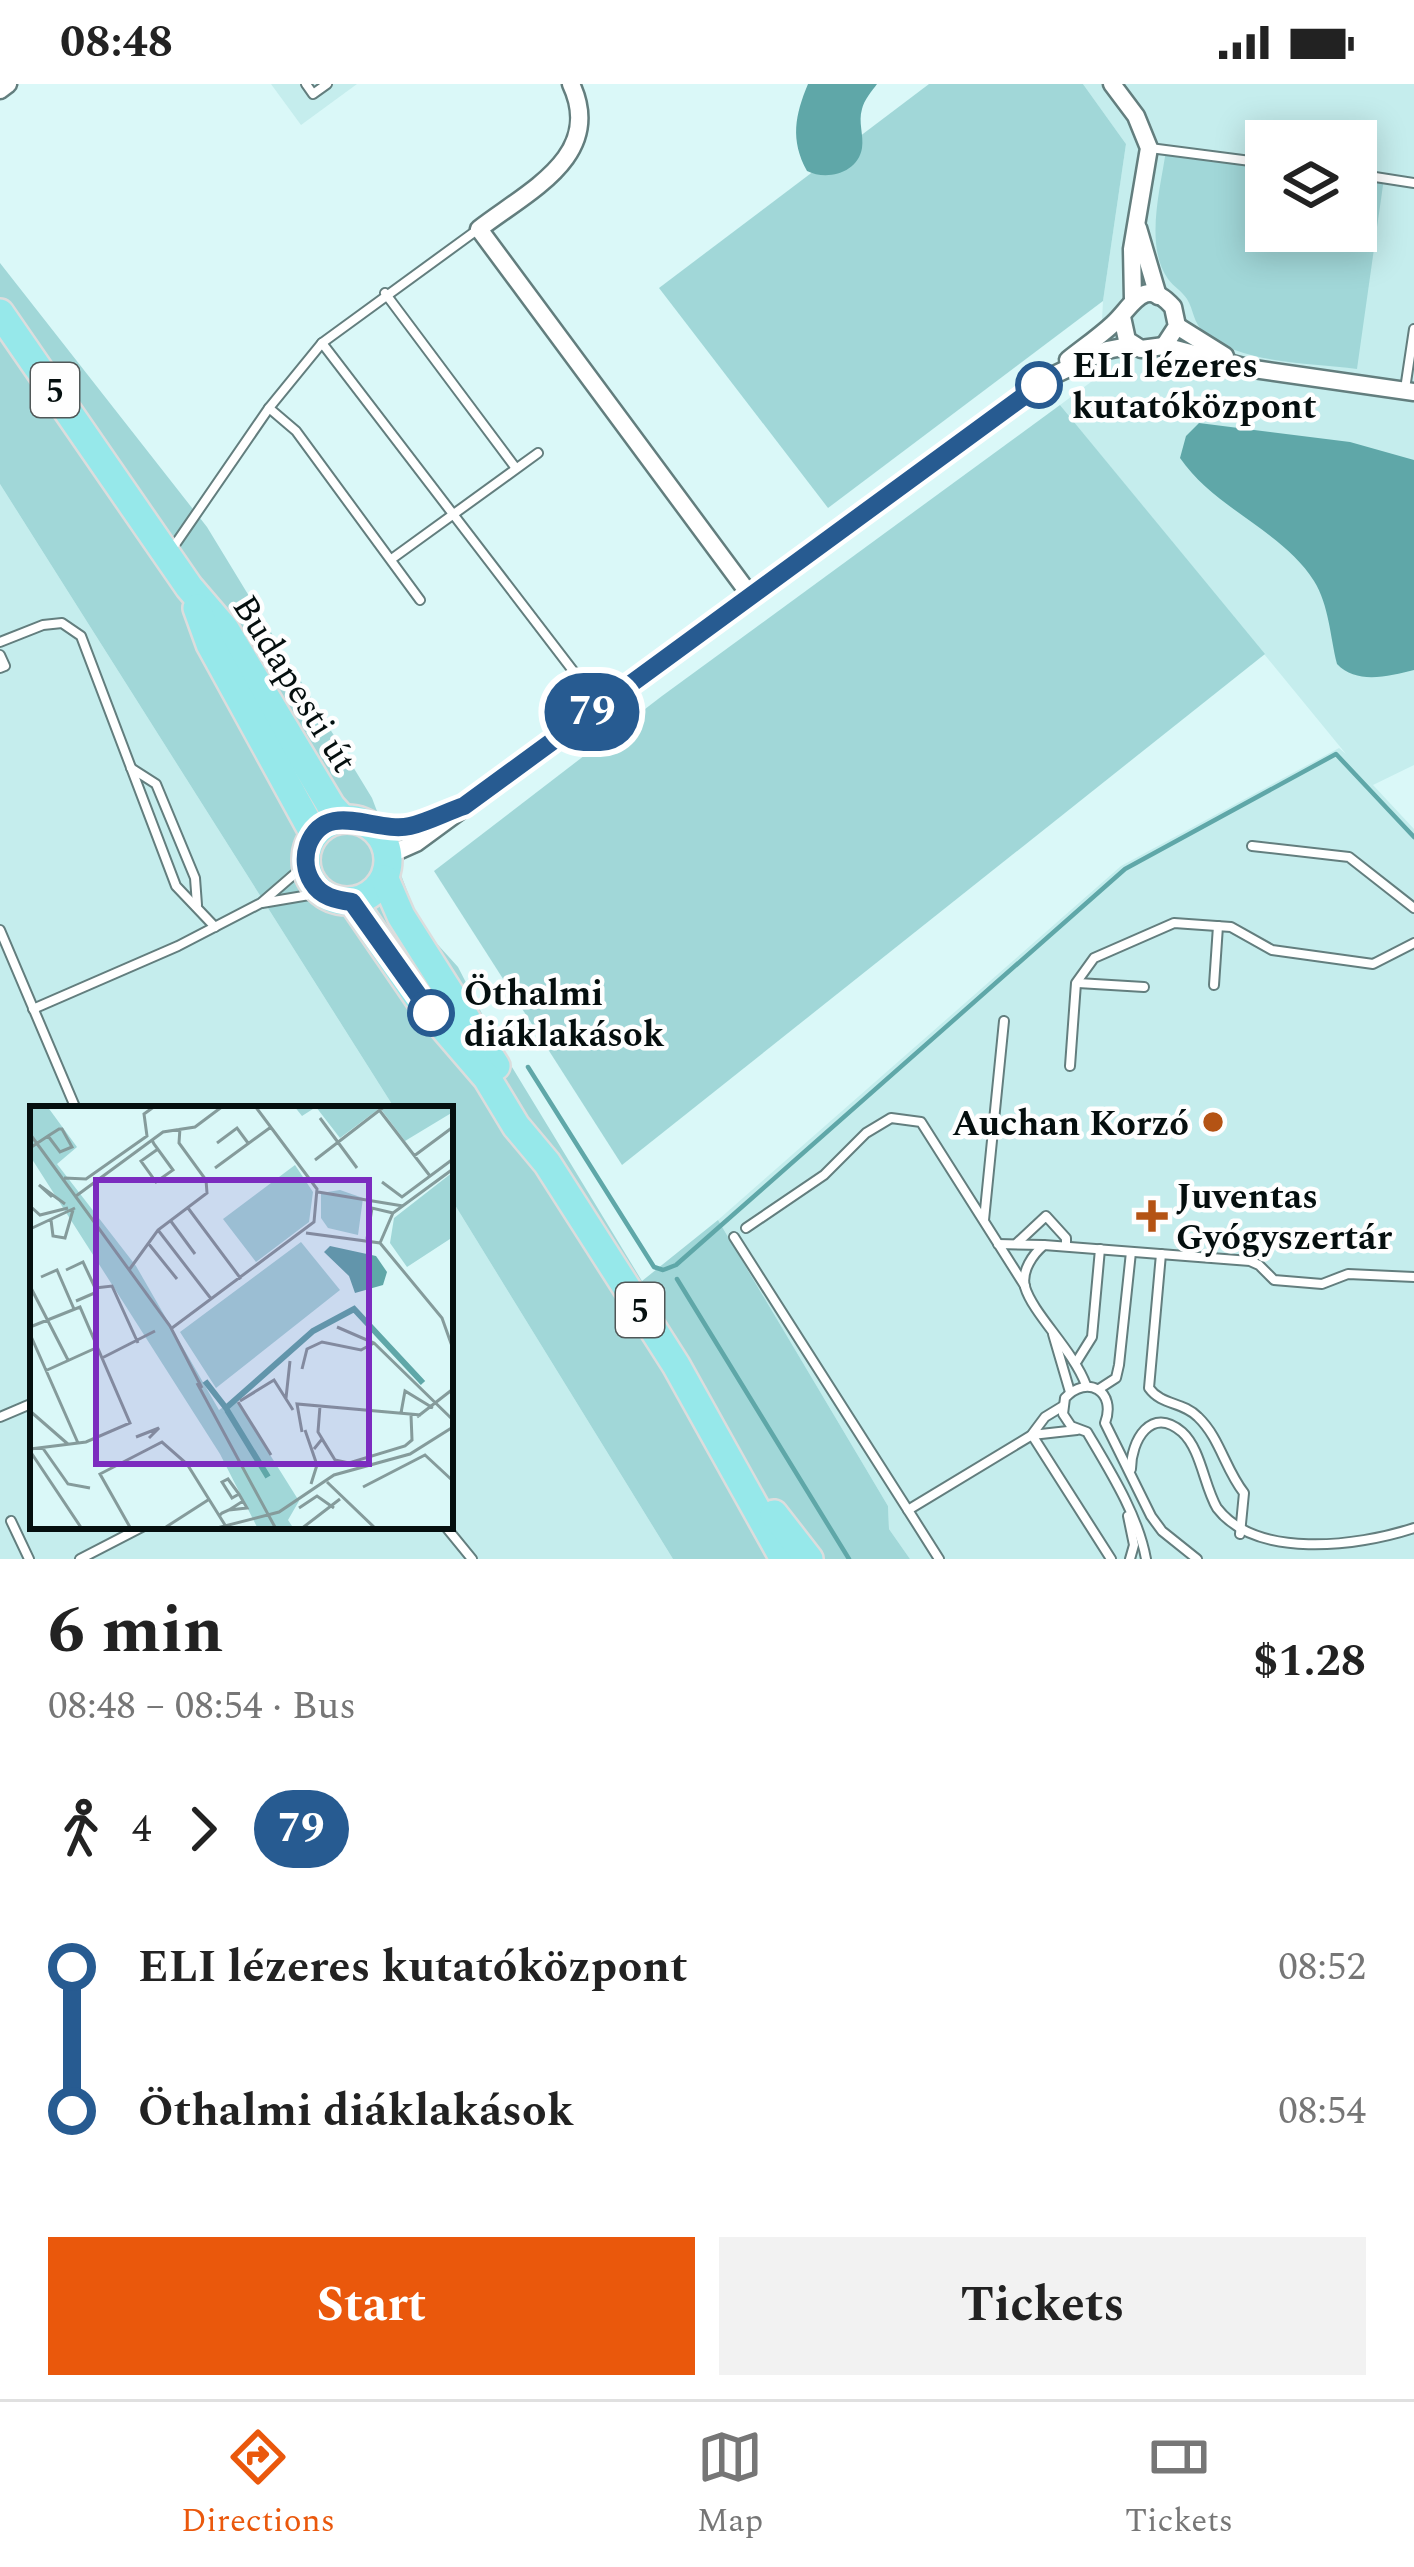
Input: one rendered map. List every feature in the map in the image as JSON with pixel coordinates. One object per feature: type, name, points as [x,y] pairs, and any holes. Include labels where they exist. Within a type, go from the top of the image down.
[{"type":"main road","name":"Budapesti út","points":[[0,313],[189,587],[225,629],[342,818]]},
{"type":"main road","name":"Budapesti út","points":[[189,587],[210,644],[314,834],[342,818],[373,827]]},
{"type":"main road","name":"5","points":[[373,827],[384,839],[401,916],[531,1119],[548,1163]]},
{"type":"main road","points":[[314,834],[305,865],[321,893],[336,900],[352,902],[371,894],[387,867]]},
{"type":"main road","name":"5","points":[[352,902],[418,999],[487,1078],[516,1126],[548,1163],[731,1458],[784,1559]]},
{"type":"main road","name":"5","points":[[731,1458],[809,1559]]},
{"type":"street","points":[[0,90],[8,84]]},
{"type":"street","points":[[572,84],[582,114],[573,151],[560,167],[479,229],[751,596]]},
{"type":"street","points":[[387,867],[1054,375],[1122,316],[1132,299],[1132,249],[1149,148],[1136,116],[1112,84]]},
{"type":"street","points":[[1138,227],[1158,296],[1173,307],[1177,326],[1164,346]]},
{"type":"street","points":[[1132,299],[1158,296]]},
{"type":"street","points":[[1122,316],[1123,333],[1133,345]]},
{"type":"street","points":[[1177,326],[1247,368]]},
{"type":"street","points":[[1054,375],[1107,350],[1164,346],[1247,368],[1409,391]]},
{"type":"street","points":[[373,827],[408,827],[464,806]]},
{"type":"lane","points":[[306,84],[313,94],[327,84]]},
{"type":"lane","points":[[1149,148],[1245,160]]},
{"type":"lane","points":[[1377,177],[1414,183]]},
{"type":"lane","points":[[168,555],[269,408],[322,343],[479,229]]},
{"type":"lane","points":[[386,293],[515,467]]},
{"type":"lane","points":[[1409,391],[1414,328]]},
{"type":"lane","points":[[322,343],[600,706]]},
{"type":"lane","points":[[269,408],[296,431],[420,600]]},
{"type":"lane","points":[[393,558],[538,453]]},
{"type":"lane","points":[[0,642],[62,623],[81,636],[176,886],[215,927]]},
{"type":"lane","points":[[0,655],[5,666],[0,668]]},
{"type":"lane","points":[[131,768],[156,784],[195,878],[197,907]]},
{"type":"lane","points":[[1252,846],[1348,856],[1414,908]]},
{"type":"lane","points":[[33,1009],[261,903],[305,865]]},
{"type":"lane","points":[[261,903],[321,893]]},
{"type":"lane","points":[[1070,1066],[1076,983],[1094,958],[1174,923],[1231,927],[1271,950],[1372,964],[1414,943]]},
{"type":"lane","points":[[1214,985],[1218,926]]},
{"type":"lane","points":[[0,930],[5,954],[75,1106]]},
{"type":"lane","points":[[1076,983],[1144,987]]},
{"type":"lane","points":[[984,1222],[1004,1022]]},
{"type":"lane","points":[[746,1228],[824,1174],[866,1133],[892,1118],[920,1122],[1077,1361],[1086,1385]]},
{"type":"lane","points":[[1017,1243],[1046,1216],[1066,1238],[1066,1246]]},
{"type":"lane","points":[[734,1237],[939,1559]]},
{"type":"lane","points":[[998,1244],[1250,1261],[1274,1280],[1322,1284],[1348,1274],[1414,1277]]},
{"type":"lane","points":[[1025,1286],[1034,1253],[1044,1245]]},
{"type":"lane","points":[[1077,1361],[1092,1337],[1100,1249]]},
{"type":"lane","points":[[1100,1389],[1116,1378],[1119,1365],[1131,1252]]},
{"type":"lane","points":[[1162,1253],[1149,1388],[1157,1400],[1193,1412],[1214,1437],[1244,1493],[1240,1534]]},
{"type":"lane","points":[[1051,1327],[1070,1392]]},
{"type":"lane","points":[[908,1510],[1032,1435],[1063,1406],[1070,1392],[1086,1385],[1100,1389],[1108,1401],[1105,1423],[1162,1531],[1197,1559]]},
{"type":"lane","points":[[0,1418],[30,1404]]},
{"type":"lane","points":[[1063,1406],[1066,1421],[1082,1431],[1140,1529],[1146,1559]]},
{"type":"lane","points":[[1032,1435],[1082,1431],[1105,1423]]},
{"type":"lane","points":[[1130,1476],[1132,1446],[1138,1435],[1156,1425],[1177,1429],[1187,1438],[1217,1509],[1240,1534],[1265,1545],[1310,1550],[1366,1543],[1414,1528]]},
{"type":"lane","points":[[1032,1435],[1111,1559]]},
{"type":"lane","points":[[1126,1509],[1134,1545],[1130,1559]]},
{"type":"lane","points":[[11,1520],[29,1559]]},
{"type":"lane","points":[[80,1559],[139,1529]]},
{"type":"lane","points":[[447,1529],[472,1559]]},
{"type":"shaded area","points":[[271,84],[357,84],[301,125]]},
{"type":"shaded area","points":[[808,84],[877,84],[862,109],[859,157],[840,173],[807,171],[798,149],[796,128]]},
{"type":"shaded area","points":[[929,84],[1083,84],[1126,144],[1103,301],[828,508],[659,288]]},
{"type":"shaded area","points":[[1083,84],[1414,84],[1414,765],[1373,785],[1414,829],[1414,1559],[910,1559],[889,1529],[888,1506],[718,1220],[1121,866],[1339,748],[1346,754],[1060,405],[1099,376],[1103,301],[1126,144]]},
{"type":"shaded area","points":[[1166,150],[1245,160],[1245,252],[1374,252],[1357,369],[1256,356],[1219,343],[1200,328],[1187,299],[1161,265],[1156,216]]},
{"type":"shaded area","points":[[1377,177],[1384,178],[1377,228]]},
{"type":"shaded area","points":[[0,263],[207,527],[372,798],[420,925],[458,967],[495,1039],[642,1281],[718,1220],[888,1506],[889,1529],[910,1559],[673,1559],[453,1202],[453,1106],[393,1106],[0,484]]},
{"type":"shaded area","points":[[1060,405],[1265,654],[622,1165],[434,871],[662,696]]},
{"type":"shaded area","points":[[1199,423],[1350,442],[1414,460],[1414,670],[1364,677],[1337,664],[1323,600],[1301,563],[1211,492],[1180,458],[1186,436]]},
{"type":"shaded area","points":[[0,484],[393,1106],[30,1106],[30,1529],[453,1529],[453,1202],[673,1559],[0,1559]]},
{"type":"waterway","points":[[528,1067],[654,1267],[663,1270],[676,1265],[1125,869],[1336,754],[1414,837]]},
{"type":"waterway","points":[[677,1279],[849,1559]]},
{"type":"bus line","name":"79","points":[[431,1013],[352,902],[321,893],[311,880],[305,865],[314,834],[342,818],[373,827],[408,827],[464,806],[1039,385]]},
{"type":"place","name":"ELI lézeres kutatóközpont","points":[[1039,385]]},
{"type":"place","name":"Öthalmi diáklakások","points":[[431,1013]]},
{"type":"place","name":"Auchan Korzó","points":[[1213,1122]]},
{"type":"place","name":"Juventas Gyógyszertár","points":[[1152,1216]]}]
